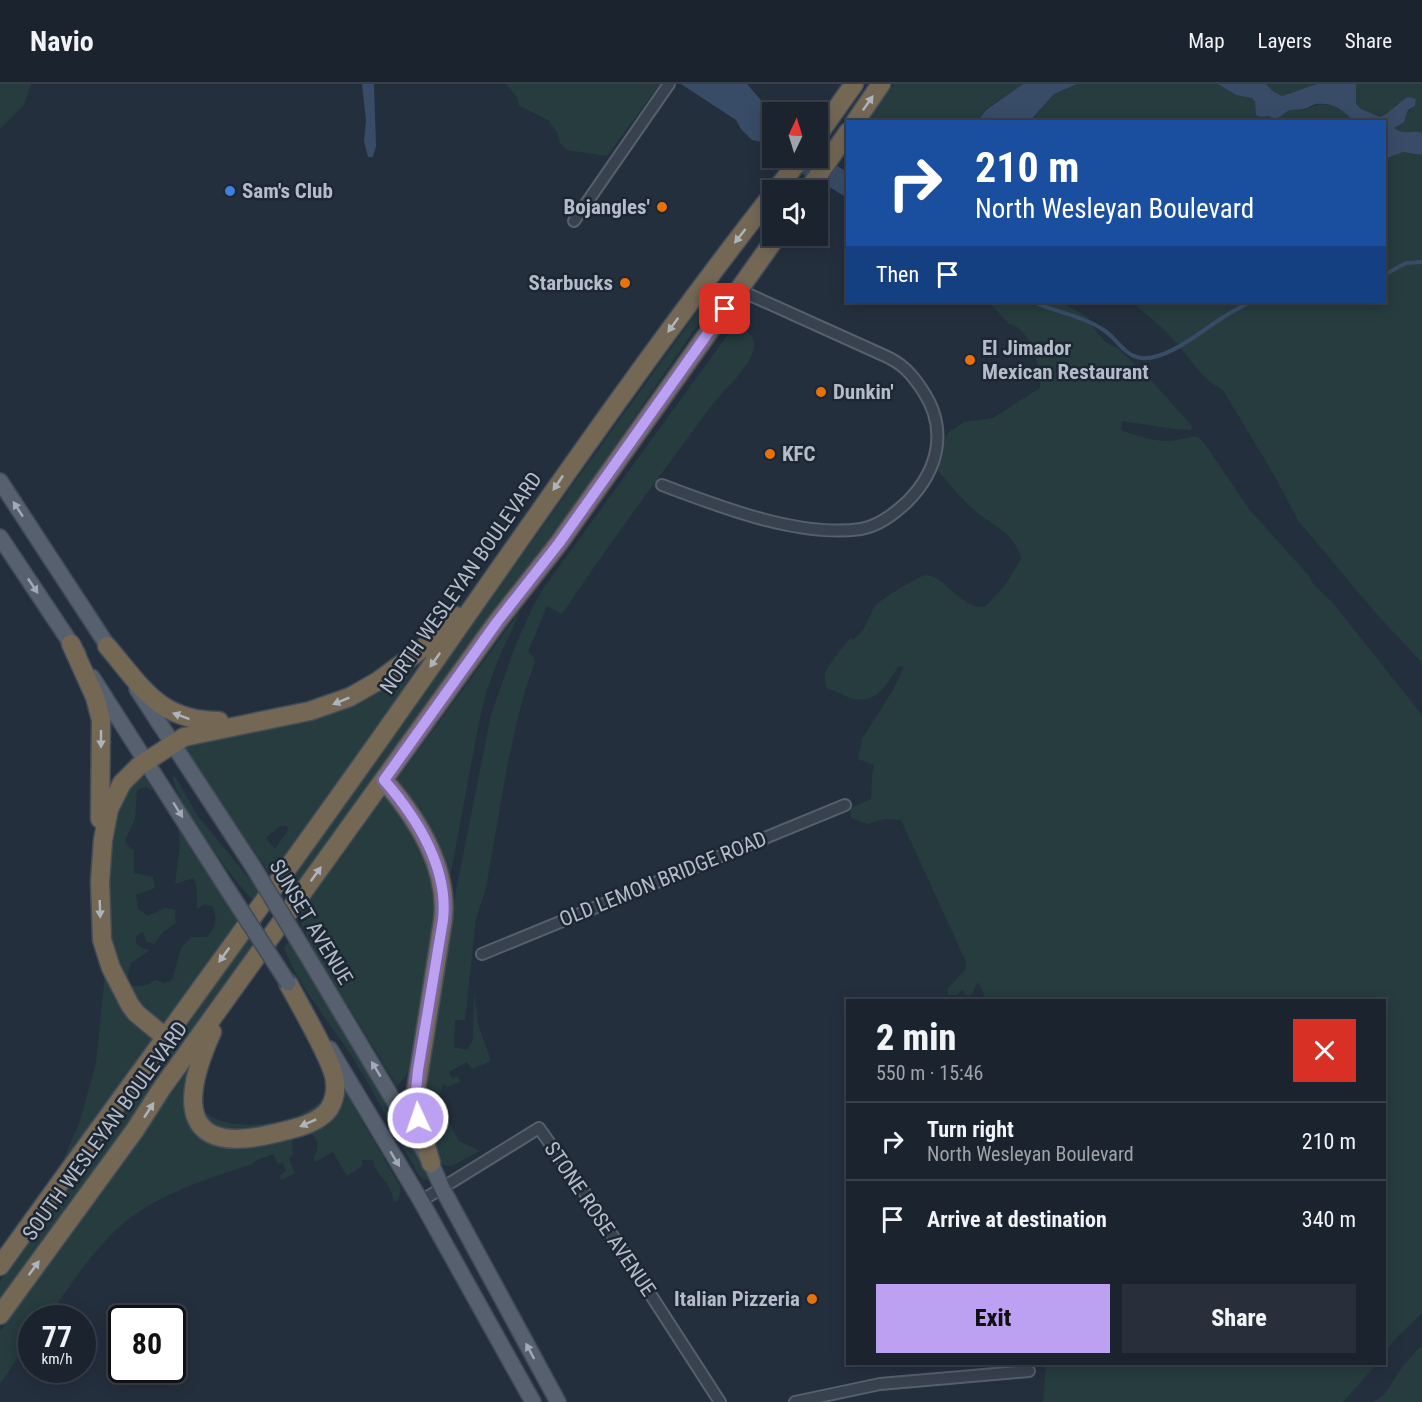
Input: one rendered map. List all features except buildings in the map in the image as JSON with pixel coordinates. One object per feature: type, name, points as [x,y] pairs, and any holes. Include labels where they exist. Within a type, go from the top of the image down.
[{"type":"highway","points":[[828,121],[854,84]]},
{"type":"highway","points":[[856,120],[881,84]]},
{"type":"highway","points":[[815,180],[846,135]]},
{"type":"highway","name":"NORTH WESLEYAN BOULEVARD","points":[[784,180],[793,168]]},
{"type":"highway","name":"NORTH WESLEYAN BOULEVARD","points":[[192,1000],[341,794],[613,406],[762,209]]},
{"type":"highway","points":[[288,983],[333,1072],[335,1087],[332,1103],[324,1114],[293,1129],[249,1139],[226,1139],[209,1133],[201,1126],[194,1110],[193,1090],[211,1035],[246,973],[497,622],[559,543],[770,246]]},
{"type":"highway","points":[[100,882],[106,823],[111,802],[126,778],[147,761],[184,737],[310,711],[350,697],[378,681],[434,639],[498,572]]},
{"type":"highway","points":[[71,644],[95,697],[101,720],[102,940],[111,968],[123,993],[136,1013],[165,1037]]},
{"type":"highway","points":[[107,646],[155,702],[166,710],[199,721],[260,721]]},
{"type":"highway","points":[[384,780],[407,808],[423,835],[434,859],[444,897],[443,920],[416,1090],[418,1118],[431,1163]]},
{"type":"highway","name":"SOUTH WESLEYAN BOULEVARD","points":[[0,1315],[246,973]]},
{"type":"highway","name":"SOUTH WESLEYAN BOULEVARD","points":[[0,1266],[192,1000]]},
{"type":"main road","name":"SUNSET AVENUE","points":[[0,481],[252,865],[305,952],[431,1163],[442,1188],[558,1402]]},
{"type":"main road","points":[[0,537],[147,761],[368,1110],[533,1402]]},
{"type":"street","points":[[574,221],[669,84]]},
{"type":"street","points":[[662,485],[774,522],[801,528],[832,531],[863,529],[894,514],[913,495],[928,474],[935,458],[937,421],[927,397],[906,367],[739,290]]},
{"type":"street","name":"OLD LEMON BRIDGE ROAD","points":[[482,954],[845,805]]},
{"type":"street","name":"STONE ROSE AVENUE","points":[[442,1188],[539,1128],[583,1190],[720,1402]]},
{"type":"street","points":[[421,1201],[442,1188]]},
{"type":"street","points":[[795,1402],[880,1384],[1029,1371]]},
{"type":"green space","points":[[0,84],[31,84],[24,105],[0,129]]},
{"type":"green space","points":[[506,84],[660,84],[607,156],[567,150],[560,143],[557,132],[548,120],[519,106],[517,97]]},
{"type":"green space","points":[[894,84],[1023,84],[986,109],[979,120],[869,120]]},
{"type":"green space","points":[[1077,84],[1218,84],[1236,95],[1252,98],[1255,108],[1273,119],[1291,110],[1332,105],[1343,110],[1352,120],[1032,120],[1054,94]]},
{"type":"green space","points":[[1266,84],[1317,84],[1282,96]]},
{"type":"green space","points":[[1356,84],[1422,84],[1422,133],[1402,132],[1393,128],[1415,106],[1416,99],[1397,104],[1390,113],[1380,117],[1355,104]]},
{"type":"green space","points":[[1403,152],[1422,155],[1422,663],[1375,612],[1299,522],[1273,473],[1223,390],[1205,377],[1165,331],[1132,303],[1386,303],[1386,159]]},
{"type":"green space","points":[[990,303],[1062,303],[1088,317],[1105,342],[1119,349],[1150,379],[1192,426],[1191,430],[1173,429],[1122,421],[1121,430],[1163,441],[1198,437],[1249,509],[1309,576],[1314,585],[1332,602],[1422,715],[1422,1313],[1398,1336],[1386,1352],[1386,999],[986,999],[979,983],[969,996],[965,995],[963,990],[956,995],[948,995],[948,988],[965,970],[966,962],[901,820],[885,819],[867,824],[851,818],[850,808],[871,799],[874,765],[858,759],[862,739],[893,690],[904,667],[899,666],[875,696],[860,700],[827,689],[826,671],[848,641],[859,634],[875,606],[909,583],[926,575],[933,577],[967,603],[985,607],[1005,585],[1021,559],[1018,550],[1008,536],[969,506],[938,471],[945,438],[949,432],[964,422],[993,418],[1040,388],[1037,361],[1029,341],[1016,327],[1009,324]]},
{"type":"green space","points":[[704,307],[708,310],[530,570],[289,903],[281,890],[700,308]]},
{"type":"green space","points":[[744,329],[754,341],[753,352],[746,366],[709,409],[562,614],[547,606],[528,652],[534,657],[535,662],[518,717],[486,888],[476,919],[465,1020],[455,1020],[454,1047],[467,1050],[473,1040],[474,991],[478,1024],[491,1061],[472,1069],[467,1062],[449,1072],[452,1078],[458,1076],[460,1082],[447,1087],[443,1084],[438,1102],[459,1141],[480,1151],[452,1166],[443,1165],[436,1160],[428,1140],[423,1076],[448,931],[491,715],[514,649],[533,606],[545,586],[729,333]]},
{"type":"green space","points":[[521,610],[487,690],[415,1065],[397,1086],[315,952],[297,916]]},
{"type":"green space","points":[[419,662],[388,712],[272,877],[181,748],[183,743],[250,726]],"holes":[[[280,826],[287,826],[288,830],[275,849],[266,838]]]},
{"type":"green space","points":[[172,775],[176,778],[197,815],[262,894],[255,903],[196,825],[179,795]]},
{"type":"green space","points":[[139,777],[146,778],[153,791],[146,787],[137,790],[135,819],[125,841],[134,850],[134,873],[153,877],[155,888],[136,895],[138,909],[148,916],[165,908],[175,910],[176,923],[163,932],[154,944],[146,941],[143,932],[136,936],[136,943],[150,950],[131,963],[128,973],[129,985],[143,986],[155,980],[165,983],[172,980],[181,948],[191,937],[207,937],[214,926],[213,907],[205,904],[197,909],[197,889],[193,878],[175,884],[180,844],[178,827],[242,918],[62,1169],[60,1167],[80,1121],[96,1063],[104,984],[109,830],[131,782]]},
{"type":"green space","points":[[250,932],[259,944],[0,1303],[0,1281]]},
{"type":"green space","points":[[289,941],[368,1071],[428,1176],[428,1180],[419,1175],[353,1058],[298,977],[284,948]]},
{"type":"green space","points":[[187,1072],[190,1085],[204,1111],[216,1119],[241,1124],[269,1123],[305,1112],[324,1098],[338,1079],[401,1188],[398,1201],[393,1202],[391,1190],[374,1166],[373,1160],[362,1160],[362,1166],[347,1176],[333,1152],[315,1162],[313,1158],[317,1151],[316,1140],[308,1132],[298,1135],[292,1140],[293,1154],[289,1158],[295,1173],[282,1180],[279,1176],[286,1171],[283,1163],[278,1164],[273,1154],[157,1201],[124,1223],[109,1237],[76,1276],[56,1305],[19,1305]]},
{"type":"green space","points":[[18,1306],[18,1357],[0,1384],[0,1331]]},
{"type":"green space","points":[[1422,1345],[1422,1402],[1373,1402],[1384,1395],[1403,1366]]},
{"type":"green space","points":[[1046,1365],[1376,1365],[1343,1402],[1043,1402]]},
{"type":"water","points":[[362,84],[374,84],[376,146],[373,157],[368,157],[364,141],[366,121]]},
{"type":"water","points":[[681,84],[747,84],[763,102],[762,142],[752,140],[736,120]]},
{"type":"water","points":[[1023,84],[1077,84],[1054,94],[1031,120],[979,120],[986,110]]},
{"type":"water","points":[[1218,84],[1266,84],[1282,96],[1317,84],[1356,84],[1356,104],[1361,109],[1380,117],[1408,97],[1416,99],[1415,106],[1408,110],[1404,122],[1394,128],[1402,132],[1422,133],[1422,155],[1403,152],[1386,159],[1386,120],[1352,120],[1337,107],[1328,104],[1290,110],[1277,118],[1261,117],[1256,115],[1255,102],[1252,98],[1236,95]]},
{"type":"water","points":[[828,160],[846,171],[846,197],[828,187],[828,180],[809,180],[797,168],[828,168]]},
{"type":"waterway","points":[[1386,274],[1406,263],[1422,262]]},
{"type":"waterway","points":[[1036,303],[1097,326],[1130,354],[1141,358],[1151,358],[1172,350],[1247,303]]},
{"type":"place","name":"Sam's Club","points":[[230,191]]},
{"type":"place","name":"Bojangles'","points":[[662,207]]},
{"type":"place","name":"Starbucks","points":[[625,283]]},
{"type":"place","name":"El Jimador Mexican Restaurant","points":[[970,360]]},
{"type":"place","name":"Dunkin'","points":[[821,392]]},
{"type":"place","name":"KFC","points":[[770,454]]},
{"type":"place","name":"Italian Pizzeria","points":[[812,1299]]},
{"type":"route","points":[[418,1118],[416,1105],[418,1070],[443,920],[444,897],[434,859],[423,835],[413,816],[384,780],[497,622],[559,543],[725,309]]}]
